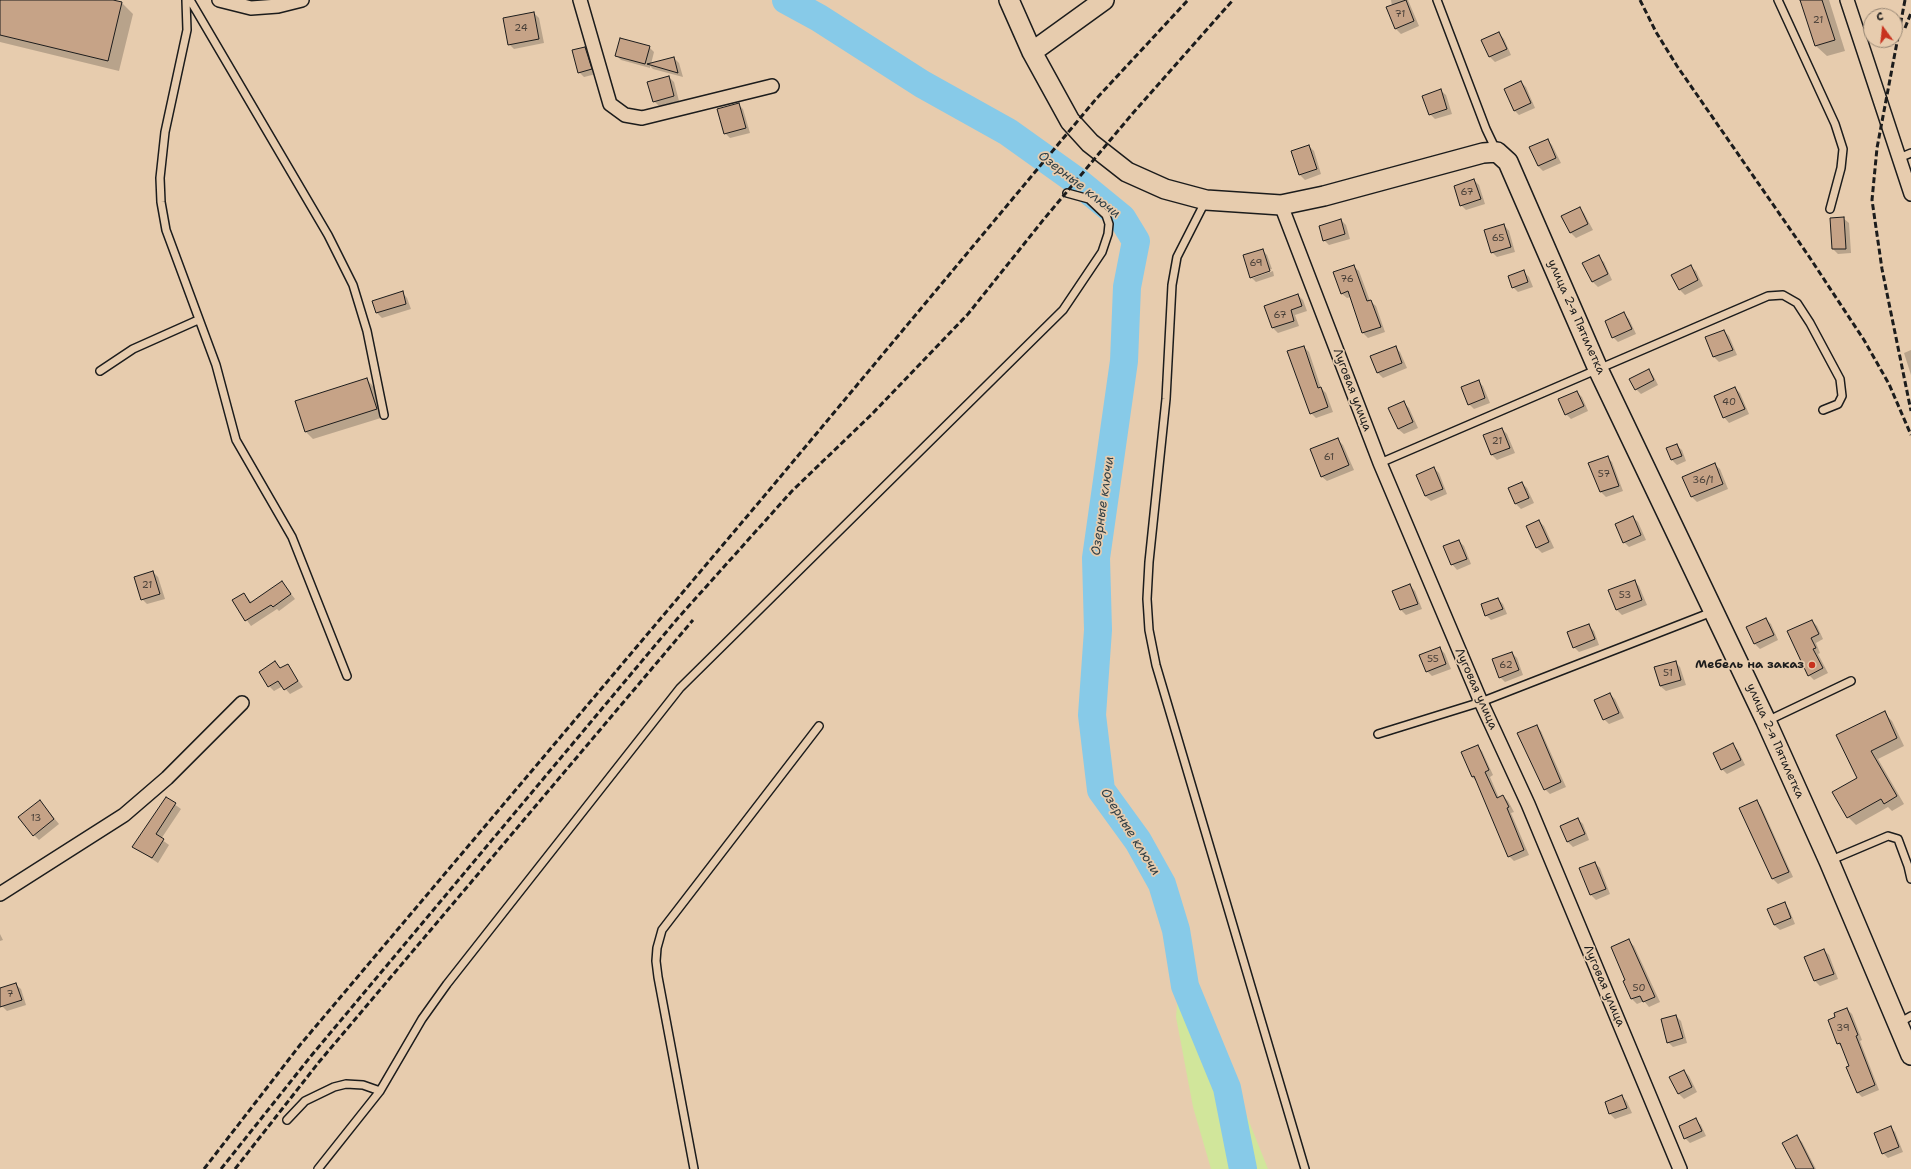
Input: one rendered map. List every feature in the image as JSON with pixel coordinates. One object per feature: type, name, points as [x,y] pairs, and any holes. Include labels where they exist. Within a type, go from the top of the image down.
[{"type":"main road","points":[[1009,0],[1032,52],[1070,121],[1090,143],[1127,172],[1165,189],[1206,200],[1281,205],[1324,196],[1483,153],[1497,152]]},
{"type":"main road","points":[[1032,52],[1104,0]]},
{"type":"main road","name":"улица 2-я Пятилетка","points":[[1497,152],[1508,162],[1517,180],[1598,370],[1766,721],[1829,861],[1904,1020],[1911,1055]]},
{"type":"street","points":[[220,0],[251,8],[278,6],[302,0]]},
{"type":"street","points":[[580,0],[610,104],[625,115],[642,118],[772,86]]},
{"type":"street","points":[[1847,0],[1905,155],[1911,194]]},
{"type":"street","name":"Луговая улица","points":[[1281,205],[1380,463],[1481,702],[1528,804],[1680,1169]]},
{"type":"street","points":[[0,894],[124,815],[167,778],[242,703]]},
{"type":"lane","points":[[186,0],[187,30],[164,132],[160,178],[166,230],[198,320],[216,365],[236,440],[292,536],[347,676]]},
{"type":"lane","points":[[190,0],[328,235],[353,285],[367,331],[384,415]]},
{"type":"lane","points":[[1437,0],[1486,129],[1497,152]]},
{"type":"lane","points":[[1778,0],[1835,124],[1843,149],[1841,168],[1830,209]]},
{"type":"lane","points":[[318,1169],[380,1091],[422,1019],[451,978],[680,688],[1063,310],[1102,252],[1108,234],[1109,224],[1106,215],[1089,199],[1067,194]]},
{"type":"lane","points":[[1206,200],[1177,258],[1172,285],[1166,399],[1149,562],[1147,600],[1149,630],[1156,665],[1305,1169]]},
{"type":"lane","points":[[1380,463],[1768,296],[1783,295],[1797,303],[1810,323],[1840,380],[1842,396],[1838,404],[1823,410]]},
{"type":"lane","points":[[100,371],[133,349],[198,320]]},
{"type":"lane","points":[[1378,734],[1481,702],[1714,611]]},
{"type":"lane","points":[[1766,721],[1851,681]]},
{"type":"lane","points":[[694,1169],[656,960],[662,930],[819,726]]},
{"type":"lane","points":[[1829,861],[1888,836],[1898,839],[1911,879]]},
{"type":"lane","points":[[287,1120],[305,1101],[334,1087],[346,1084],[363,1086],[380,1091]]},
{"type":"green space","points":[[1189,989],[1199,996],[1268,1169],[1211,1169],[1193,1107],[1176,1017],[1178,995]]},
{"type":"building","points":[[0,0],[113,0],[122,2],[108,61],[0,35]]},
{"type":"building","points":[[1406,0],[1414,21],[1395,29],[1386,7]]},
{"type":"building","points":[[1800,0],[1822,0],[1835,40],[1815,46]]},
{"type":"building","points":[[534,12],[539,39],[508,45],[503,18]]},
{"type":"building","points":[[1499,32],[1507,49],[1489,57],[1481,40]]},
{"type":"building","points":[[620,38],[650,46],[645,64],[615,56]]},
{"type":"building","points":[[585,47],[592,69],[578,73],[572,50]]},
{"type":"building","points":[[674,57],[678,73],[647,64]]},
{"type":"building","points":[[669,76],[674,96],[653,102],[647,82]]},
{"type":"building","points":[[1521,81],[1531,103],[1514,111],[1504,89]]},
{"type":"building","points":[[1441,89],[1447,109],[1429,115],[1422,96]]},
{"type":"building","points":[[739,103],[746,128],[724,134],[717,109]]},
{"type":"building","points":[[1548,139],[1556,158],[1538,166],[1529,147]]},
{"type":"building","points":[[1309,145],[1317,169],[1299,175],[1291,151]]},
{"type":"building","points":[[1474,179],[1481,199],[1460,206],[1454,186]]},
{"type":"building","points":[[1580,207],[1588,224],[1570,233],[1561,216]]},
{"type":"building","points":[[1844,217],[1846,249],[1832,249],[1830,218]]},
{"type":"building","points":[[1341,219],[1345,234],[1323,241],[1319,226]]},
{"type":"building","points":[[1504,224],[1511,247],[1491,253],[1484,230]]},
{"type":"building","points":[[1263,249],[1270,271],[1250,278],[1243,255]]},
{"type":"building","points":[[1599,255],[1608,274],[1592,282],[1582,263]]},
{"type":"building","points":[[1354,265],[1367,301],[1371,300],[1381,327],[1362,333],[1348,291],[1341,294],[1333,272]]},
{"type":"building","points":[[1691,265],[1698,280],[1679,290],[1671,275]]},
{"type":"building","points":[[1524,270],[1528,282],[1512,288],[1508,276]]},
{"type":"building","points":[[403,291],[406,304],[376,313],[372,301]]},
{"type":"building","points":[[1298,294],[1302,306],[1291,310],[1294,321],[1272,328],[1264,306]]},
{"type":"building","points":[[1624,312],[1632,329],[1612,338],[1605,321]]},
{"type":"building","points":[[1724,330],[1733,350],[1713,357],[1705,337]]},
{"type":"building","points":[[1304,346],[1318,388],[1321,387],[1328,407],[1310,414],[1287,351]]},
{"type":"building","points":[[1396,346],[1402,363],[1377,373],[1370,356]]},
{"type":"building","points":[[1649,369],[1654,380],[1635,390],[1629,379]]},
{"type":"building","points":[[367,378],[377,409],[305,432],[295,401]]},
{"type":"building","points":[[1479,380],[1485,398],[1468,405],[1461,387]]},
{"type":"building","points":[[1735,387],[1745,409],[1723,418],[1714,396]]},
{"type":"building","points":[[1577,391],[1584,406],[1565,415],[1558,399]]},
{"type":"building","points":[[1404,401],[1413,422],[1398,429],[1388,408]]},
{"type":"building","points":[[1502,428],[1510,448],[1491,455],[1483,435]]},
{"type":"building","points":[[1338,438],[1349,465],[1321,477],[1310,449]]},
{"type":"building","points":[[1677,444],[1682,456],[1671,460],[1666,448]]},
{"type":"building","points":[[1608,456],[1619,486],[1600,492],[1588,463]]},
{"type":"building","points":[[1715,463],[1723,484],[1691,497],[1682,477]]},
{"type":"building","points":[[1434,467],[1443,489],[1425,496],[1416,475]]},
{"type":"building","points":[[1522,482],[1529,498],[1515,504],[1508,488]]},
{"type":"building","points":[[1633,516],[1641,535],[1623,543],[1615,524]]},
{"type":"building","points":[[1539,520],[1549,542],[1536,548],[1526,526]]},
{"type":"building","points":[[1459,540],[1467,559],[1451,565],[1443,546]]},
{"type":"building","points":[[153,571],[160,594],[141,600],[134,577]]},
{"type":"building","points":[[1635,580],[1642,600],[1616,610],[1608,590]]},
{"type":"building","points":[[282,581],[291,594],[273,607],[271,605],[245,621],[232,600],[244,593],[250,603]]},
{"type":"building","points":[[1410,584],[1418,604],[1400,610],[1392,591]]},
{"type":"building","points":[[1498,598],[1503,609],[1485,616],[1481,604]]},
{"type":"building","points":[[1766,618],[1774,635],[1754,644],[1746,627]]},
{"type":"building","points":[[1812,620],[1819,634],[1811,638],[1816,648],[1813,649],[1823,668],[1808,676],[1787,631]]},
{"type":"building","points":[[1589,624],[1595,639],[1573,648],[1567,632]]},
{"type":"building","points":[[1440,647],[1446,664],[1426,672],[1419,655]]},
{"type":"building","points":[[1512,652],[1519,670],[1499,678],[1492,659]]},
{"type":"building","points":[[275,661],[280,668],[288,664],[298,681],[284,690],[278,681],[268,687],[259,672]]},
{"type":"building","points":[[1676,661],[1681,680],[1660,686],[1654,667]]},
{"type":"building","points":[[1610,693],[1619,713],[1603,720],[1594,700]]},
{"type":"building","points":[[1885,711],[1897,738],[1871,751],[1897,796],[1884,804],[1881,799],[1847,818],[1832,792],[1857,778],[1836,735]]},
{"type":"building","points":[[1537,725],[1561,782],[1544,790],[1517,733]]},
{"type":"building","points":[[1733,743],[1741,760],[1721,770],[1713,753]]},
{"type":"building","points":[[1478,745],[1489,770],[1485,772],[1497,798],[1503,795],[1509,807],[1507,808],[1524,850],[1508,857],[1474,776],[1472,777],[1461,752]]},
{"type":"building","points":[[166,797],[176,803],[156,834],[164,839],[152,858],[132,847]]},
{"type":"building","points":[[40,800],[54,819],[33,836],[18,817]]},
{"type":"building","points":[[1757,800],[1789,872],[1772,879],[1739,808]]},
{"type":"building","points":[[1578,818],[1585,834],[1567,842],[1560,826]]},
{"type":"building","points":[[1595,862],[1606,889],[1590,895],[1579,868]]},
{"type":"building","points":[[1785,902],[1791,918],[1774,925],[1767,909]]},
{"type":"building","points":[[1629,939],[1655,997],[1643,1002],[1640,996],[1631,999],[1623,981],[1625,980],[1611,947]]},
{"type":"building","points":[[1824,949],[1834,974],[1814,981],[1804,957]]},
{"type":"building","points":[[16,983],[22,1000],[0,1007],[0,988]]},
{"type":"building","points":[[1847,1008],[1875,1085],[1857,1093],[1846,1067],[1849,1066],[1840,1043],[1837,1044],[1828,1020],[1835,1017],[1834,1013]]},
{"type":"building","points":[[1676,1015],[1683,1038],[1667,1043],[1661,1019]]},
{"type":"building","points":[[1684,1070],[1692,1087],[1678,1094],[1669,1077]]},
{"type":"building","points":[[1622,1095],[1627,1108],[1609,1114],[1605,1102]]},
{"type":"building","points":[[1696,1118],[1702,1131],[1684,1139],[1679,1126]]},
{"type":"building","points":[[1891,1126],[1899,1147],[1882,1154],[1874,1133]]},
{"type":"building","points":[[1797,1135],[1814,1169],[1796,1169],[1782,1143]]},
{"type":"waterway","name":"Озерные ключи","points":[[786,0],[819,18],[922,84],[1008,132],[1078,182],[1122,218],[1136,241],[1127,287],[1124,361],[1096,558],[1098,630],[1092,715],[1101,790],[1138,841],[1162,884],[1176,930],[1185,986],[1227,1088],[1243,1169]]},
{"type":"railway","points":[[204,1169],[300,1045],[771,488],[1096,99],[1188,0]]},
{"type":"railway","points":[[221,1169],[311,1056],[678,618],[792,491],[872,414],[968,314],[1044,219],[1133,113],[1233,0]]},
{"type":"railway","points":[[1640,0],[1656,32],[1677,66],[1808,255],[1864,340],[1889,384],[1911,435]]},
{"type":"railway","points":[[1905,0],[1877,148],[1872,200],[1882,269],[1911,411]]},
{"type":"railway","points":[[1905,28],[1911,13]]},
{"type":"railway","points":[[235,1169],[319,1062],[693,620]]},
{"type":"place","name":"Мебель на заказ","points":[[1812,665]]}]
